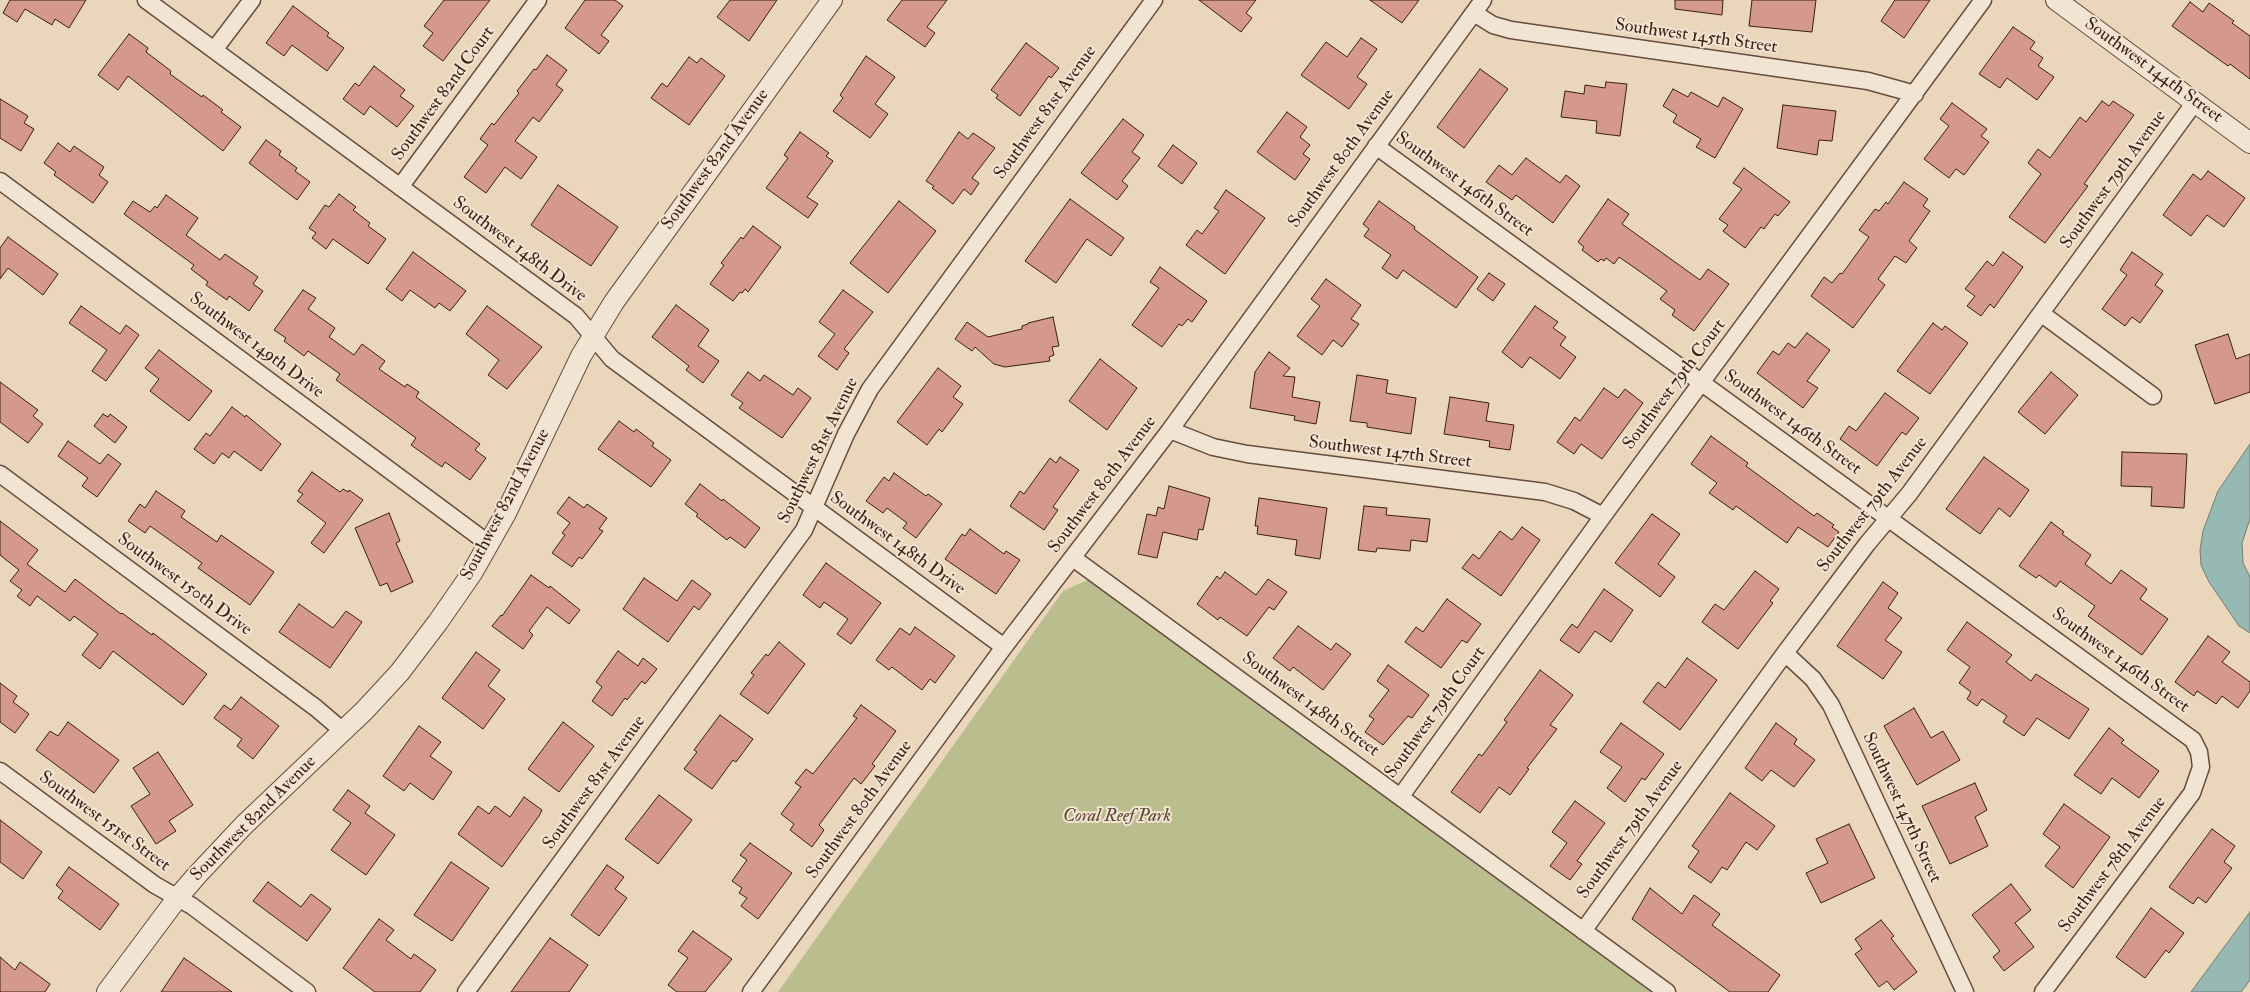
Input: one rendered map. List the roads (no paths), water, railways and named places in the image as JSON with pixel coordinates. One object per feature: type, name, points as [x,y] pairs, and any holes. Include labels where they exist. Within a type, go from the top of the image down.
[{"type":"street","name":"Southwest 148th Drive","points":[[146,0],[576,316],[612,359],[1004,647]]},
{"type":"street","points":[[214,50],[252,0]]},
{"type":"street","name":"Southwest 82nd Court","points":[[400,188],[538,0]]},
{"type":"street","name":"Southwest 82nd Avenue","points":[[107,992],[178,897],[244,825],[365,710],[419,646],[455,599],[506,512],[572,375],[614,302],[832,0]]},
{"type":"street","name":"Southwest 81st Avenue","points":[[466,992],[798,538],[814,508],[846,434],[870,389],[1154,0]]},
{"type":"street","name":"Southwest 79th Court","points":[[1401,796],[1603,516],[1983,0]]},
{"type":"street","name":"Southwest 144th Street","points":[[2056,0],[2250,142]]},
{"type":"street","name":"Southwest 145th Street","points":[[1479,6],[1493,26],[1511,30],[1868,81],[1915,94]]},
{"type":"street","name":"Southwest 80th Avenue","points":[[751,992],[1004,647],[1170,430],[1479,6]]},
{"type":"street","name":"Southwest 79th Avenue","points":[[1582,931],[1866,544],[1909,494],[2195,102]]},
{"type":"street","name":"Southwest 146th Street","points":[[1376,146],[2187,735],[2197,746],[2200,757]]},
{"type":"street","name":"Southwest 149th Drive","points":[[0,181],[488,544]]},
{"type":"street","points":[[2042,314],[2153,396]]},
{"type":"street","name":"Southwest 147th Street","points":[[1170,430],[1213,447],[1247,454],[1545,492],[1574,501],[1603,516]]},
{"type":"street","name":"Southwest 150th Drive","points":[[0,474],[316,708],[343,731]]},
{"type":"street","name":"Southwest 148th Street","points":[[1073,558],[1668,992]]},
{"type":"street","name":"Southwest 147th Street","points":[[1785,653],[1813,679],[1831,705],[1965,992]]},
{"type":"street","name":"Southwest 78th Avenue","points":[[2043,992],[2192,793],[2201,772],[2200,757]]},
{"type":"street","name":"Southwest 151st Street","points":[[0,771],[155,885],[178,897],[308,992]]},
{"type":"water","points":[[2250,444],[2250,519],[2242,543],[2243,563],[2250,577],[2250,633],[2239,626],[2209,582],[2201,565],[2200,550],[2203,531],[2218,491]]},
{"type":"water","points":[[2250,912],[2250,980],[2241,992],[2191,992]]},
{"type":"park label","name":"Coral Reef Park","points":[[1117,817]]}]
